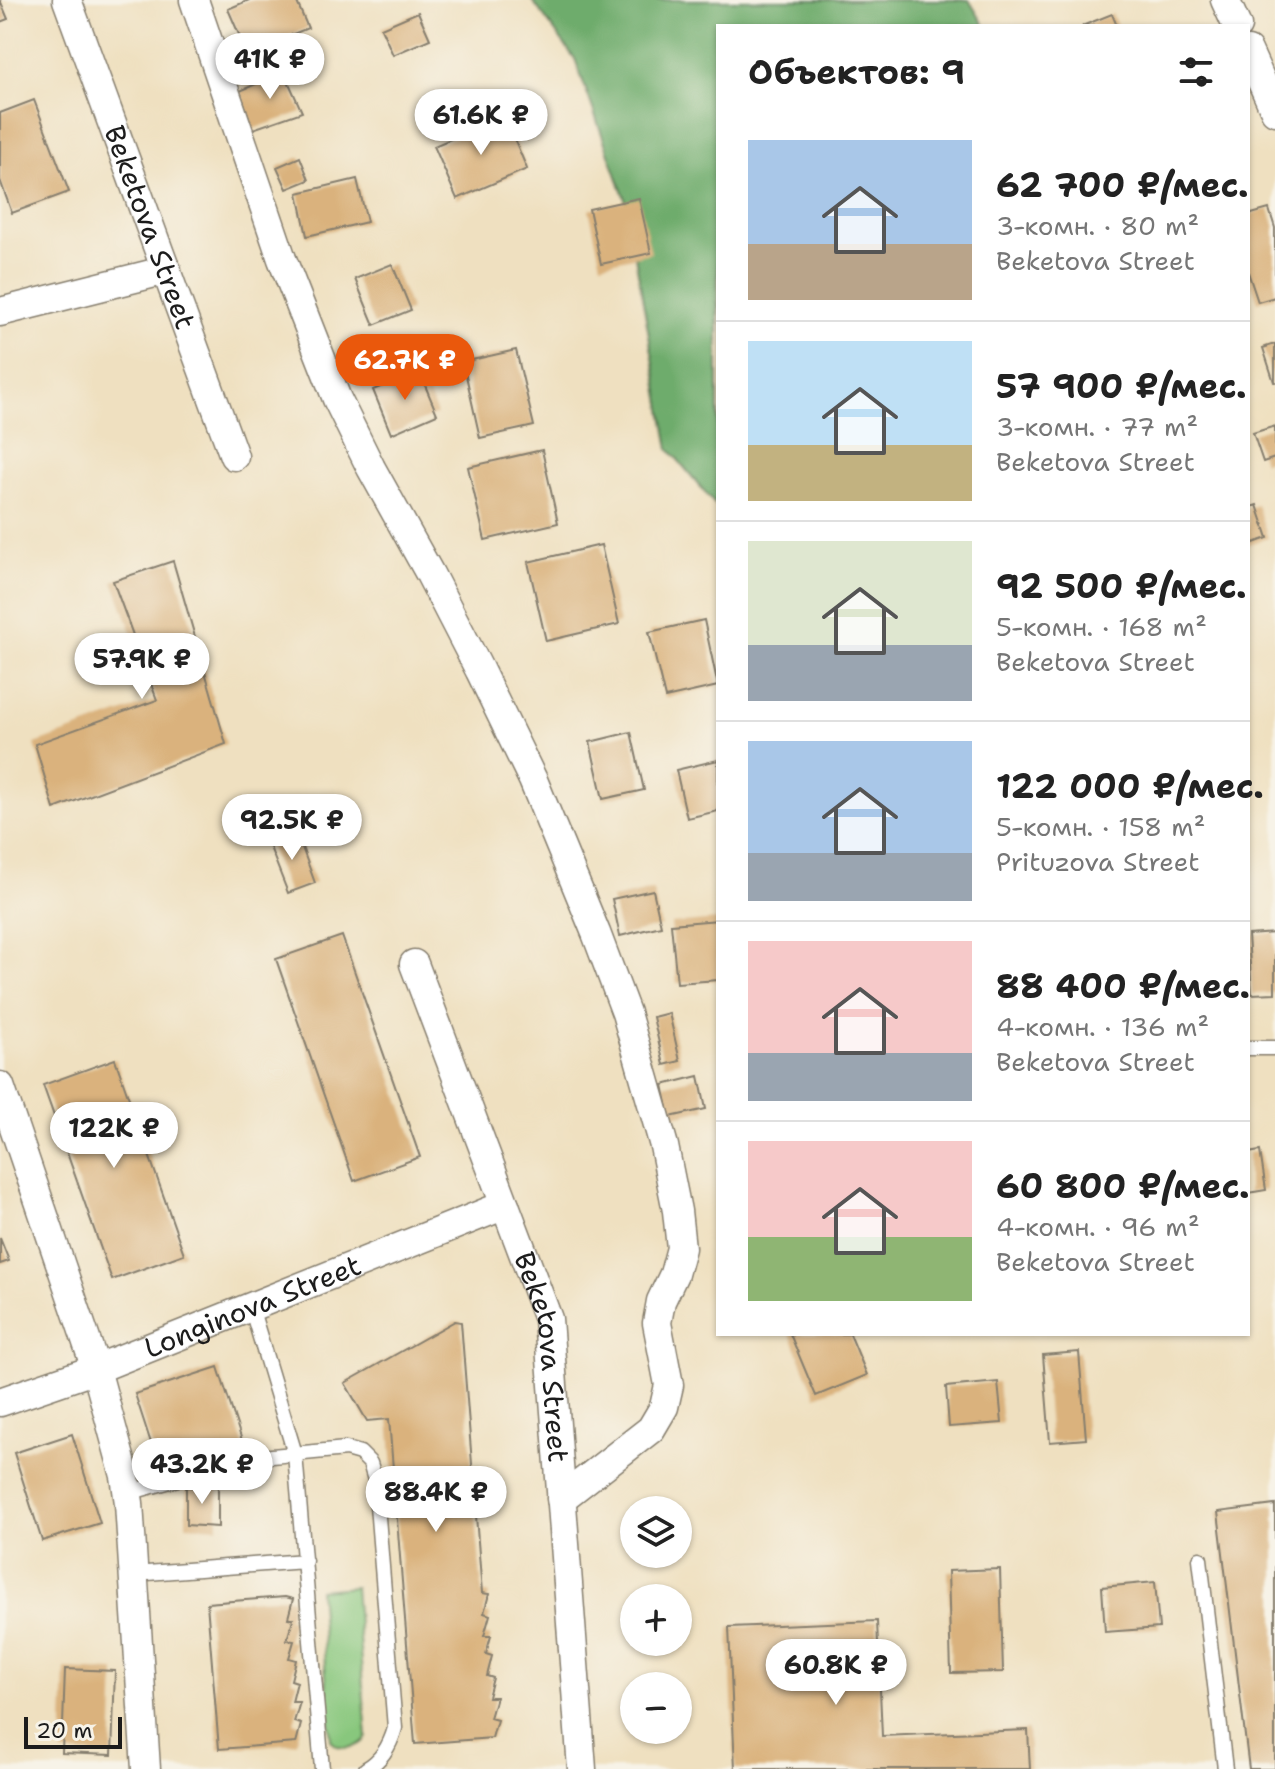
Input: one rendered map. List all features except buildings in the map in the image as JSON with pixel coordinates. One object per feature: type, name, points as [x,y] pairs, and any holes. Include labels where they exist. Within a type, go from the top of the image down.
[{"type":"street","name":"Beketova Street","points":[[67,0],[234,456]]},
{"type":"street","points":[[194,0],[282,259],[337,399],[473,657],[533,780],[626,1013],[664,1146],[681,1248],[674,1274],[661,1301],[657,1323],[669,1385],[664,1407],[651,1429],[561,1499]]},
{"type":"street","points":[[1225,0],[1236,24]]},
{"type":"street","points":[[1250,55],[1275,111]]},
{"type":"street","points":[[0,312],[167,270]]},
{"type":"street","name":"Beketova Street","points":[[414,964],[548,1319],[582,1769]]},
{"type":"street","points":[[0,1086],[96,1369],[128,1493],[146,1769]]},
{"type":"street","name":"Longinova Street","points":[[0,1402],[96,1369],[505,1205]]},
{"type":"lane","points":[[1250,1048],[1275,1048]]},
{"type":"lane","points":[[251,1307],[295,1454],[322,1769]]},
{"type":"lane","points":[[128,1493],[234,1462],[270,1456],[346,1449],[360,1453],[370,1463],[375,1480],[395,1728],[386,1751],[366,1769]]},
{"type":"lane","points":[[1200,1559],[1225,1769]]},
{"type":"lane","points":[[134,1574],[305,1561]]},
{"type":"green space","points":[[532,0],[969,0],[984,24],[716,24],[716,506],[669,449],[625,199],[575,59]]},
{"type":"green space","points":[[355,1587],[367,1737],[349,1748],[331,1740],[319,1590]]}]
